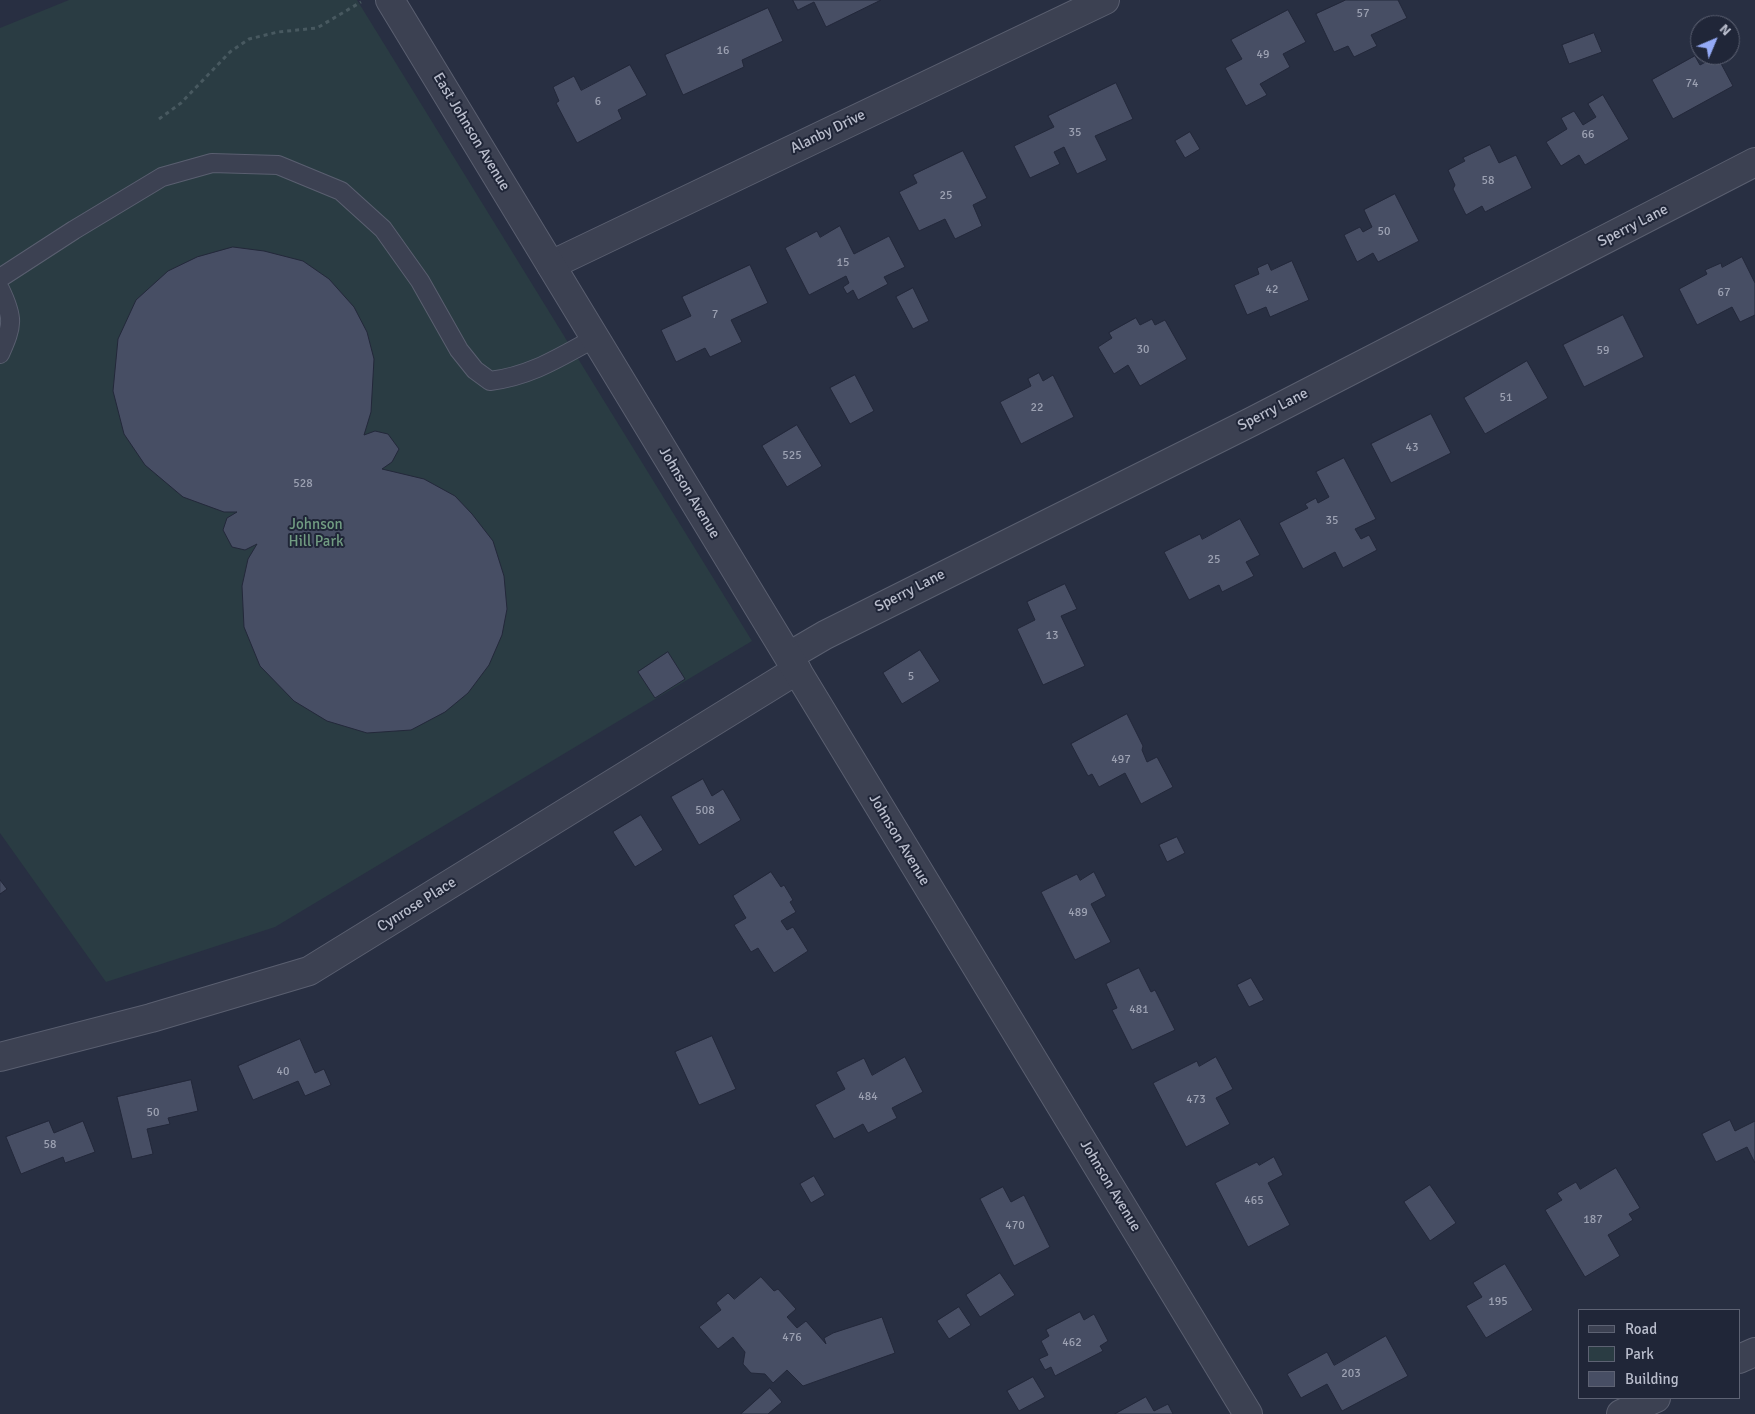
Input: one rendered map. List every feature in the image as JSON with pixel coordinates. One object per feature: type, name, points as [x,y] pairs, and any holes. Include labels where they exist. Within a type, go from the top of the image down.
[{"type":"street","name":"East Johnson Avenue","points":[[390,0],[551,265]]},
{"type":"street","name":"Alanby Drive","points":[[551,265],[1105,0]]},
{"type":"street","name":"Sperry Lane","points":[[793,663],[825,635],[1251,422],[1755,162]]},
{"type":"street","name":"Johnson Avenue","points":[[551,265],[1248,1414]]},
{"type":"street","name":"Cynrose Place","points":[[0,1057],[151,1018],[309,971],[793,663]]},
{"type":"street","points":[[1740,1359],[1755,1352]]},
{"type":"street","points":[[1621,1414],[1654,1399]]},
{"type":"lane","points":[[0,278],[74,230],[162,177],[212,163],[278,165],[341,191],[382,229],[420,281],[459,350],[475,370],[490,381],[509,379],[536,370],[595,338]]},
{"type":"lane","points":[[0,289],[10,310],[9,334],[0,354]]},
{"type":"path","points":[[159,119],[181,103],[230,52],[249,38],[278,32],[317,28],[364,0]]},
{"type":"green space","name":"Johnson Hill Park","points":[[69,0],[357,0],[752,641],[275,927],[106,982],[0,833],[0,28]]},
{"type":"building","points":[[793,0],[881,0],[826,27],[814,2],[798,10]]},
{"type":"building","points":[[1346,0],[1398,0],[1407,18],[1371,35],[1377,46],[1354,57],[1348,46],[1334,52],[1316,14]]},
{"type":"building","points":[[768,8],[783,41],[742,60],[744,67],[683,95],[665,55]]},
{"type":"building","points":[[1288,10],[1306,42],[1283,54],[1290,67],[1260,84],[1267,95],[1246,106],[1225,68],[1242,59],[1231,40]]},
{"type":"building","points":[[1594,33],[1602,52],[1569,64],[1562,45]]},
{"type":"building","points":[[1690,59],[1690,65],[1722,65],[1733,86],[1673,119],[1652,80]]},
{"type":"building","points":[[630,65],[647,95],[618,110],[622,119],[577,143],[556,103],[559,101],[553,87],[574,76],[581,90]]},
{"type":"building","points":[[1116,83],[1133,119],[1095,136],[1107,160],[1077,174],[1064,147],[1054,152],[1060,164],[1030,178],[1014,146],[1054,127],[1048,116]]},
{"type":"building","points":[[1603,95],[1629,139],[1585,165],[1579,155],[1561,166],[1546,142],[1567,129],[1561,118],[1574,111],[1583,125],[1596,117],[1588,104]]},
{"type":"building","points":[[1190,132],[1200,149],[1185,158],[1175,141]]},
{"type":"building","points":[[1490,145],[1499,163],[1516,155],[1532,188],[1485,212],[1482,206],[1466,215],[1453,189],[1455,185],[1448,170],[1465,161],[1463,158]]},
{"type":"building","points":[[963,151],[987,198],[973,205],[982,226],[955,239],[945,219],[919,231],[899,192],[917,183],[913,175]]},
{"type":"building","points":[[1395,194],[1419,241],[1378,262],[1373,253],[1357,262],[1344,235],[1360,227],[1363,232],[1372,227],[1364,210]]},
{"type":"building","points":[[840,226],[854,254],[889,236],[905,267],[884,277],[888,284],[858,300],[853,290],[847,294],[843,287],[849,283],[846,276],[809,295],[785,248],[817,231],[820,237]]},
{"type":"building","points":[[233,247],[264,251],[303,261],[329,279],[354,307],[367,332],[374,359],[371,412],[364,435],[375,431],[388,434],[399,449],[392,462],[382,469],[424,479],[455,496],[493,541],[504,576],[507,609],[502,635],[489,665],[468,693],[445,712],[411,730],[367,733],[327,721],[294,701],[260,666],[244,627],[242,586],[248,559],[257,544],[245,550],[232,547],[223,530],[227,518],[237,512],[224,512],[183,497],[145,465],[124,434],[113,391],[118,339],[136,300],[168,271],[197,257]]},
{"type":"building","points":[[1742,257],[1755,283],[1755,315],[1740,322],[1732,307],[1697,325],[1679,289],[1707,274],[1705,270],[1721,263],[1722,267]]},
{"type":"building","points":[[1292,261],[1309,300],[1270,317],[1266,307],[1247,315],[1234,285],[1259,274],[1257,268],[1268,263],[1271,270]]},
{"type":"building","points":[[750,265],[768,303],[731,320],[742,342],[710,357],[705,348],[676,362],[661,330],[691,316],[682,297]]},
{"type":"building","points":[[913,288],[929,321],[913,329],[896,297]]},
{"type":"building","points":[[1623,315],[1644,357],[1584,387],[1563,345]]},
{"type":"building","points":[[1136,318],[1140,325],[1152,319],[1155,325],[1165,320],[1187,359],[1140,386],[1128,365],[1114,374],[1098,347],[1112,338],[1109,333]]},
{"type":"building","points":[[1527,361],[1548,398],[1485,434],[1464,398]]},
{"type":"building","points":[[1039,373],[1043,381],[1053,375],[1074,417],[1021,444],[1000,402],[1031,386],[1028,379]]},
{"type":"building","points":[[855,375],[874,411],[850,424],[830,388]]},
{"type":"building","points":[[1431,414],[1451,453],[1391,483],[1371,444]]},
{"type":"building","points":[[797,425],[822,466],[787,487],[762,446]]},
{"type":"building","points":[[1344,458],[1376,519],[1355,529],[1361,539],[1369,535],[1377,550],[1343,568],[1335,552],[1303,569],[1279,523],[1308,508],[1305,504],[1316,498],[1318,503],[1329,497],[1316,472]]},
{"type":"building","points":[[1240,519],[1260,555],[1246,562],[1254,576],[1222,592],[1219,585],[1189,600],[1164,552],[1200,534],[1202,539]]},
{"type":"building","points":[[1065,584],[1077,609],[1061,616],[1085,666],[1043,685],[1017,629],[1035,620],[1027,602]]},
{"type":"building","points":[[920,650],[940,681],[902,704],[883,673]]},
{"type":"building","points":[[668,652],[685,679],[655,698],[638,672]]},
{"type":"building","points":[[1127,714],[1143,746],[1142,750],[1147,762],[1157,757],[1173,787],[1141,804],[1125,773],[1099,787],[1092,774],[1088,776],[1071,744]]},
{"type":"building","points":[[703,779],[712,796],[723,789],[741,820],[699,845],[671,797]]},
{"type":"building","points":[[641,815],[663,850],[635,867],[613,832]]},
{"type":"building","points":[[1177,837],[1185,853],[1167,862],[1159,845]]},
{"type":"building","points":[[771,872],[781,887],[784,885],[793,900],[790,902],[796,912],[781,921],[787,930],[793,927],[808,951],[774,973],[758,948],[751,952],[734,925],[746,918],[733,896]]},
{"type":"building","points":[[1094,872],[1106,896],[1091,904],[1111,942],[1075,960],[1041,892],[1077,874],[1080,880]]},
{"type":"building","points":[[0,880],[7,889],[0,894]]},
{"type":"building","points":[[1139,968],[1151,992],[1155,990],[1175,1030],[1132,1050],[1112,1010],[1117,1008],[1106,984]]},
{"type":"building","points":[[1251,978],[1264,1000],[1249,1007],[1237,985]]},
{"type":"building","points":[[712,1036],[736,1089],[699,1105],[675,1052]]},
{"type":"building","points":[[300,1039],[315,1073],[324,1069],[331,1085],[305,1096],[298,1081],[253,1100],[238,1066]]},
{"type":"building","points":[[905,1057],[923,1092],[892,1108],[897,1118],[868,1133],[863,1124],[834,1139],[815,1105],[845,1089],[836,1072],[864,1058],[872,1075]]},
{"type":"building","points":[[1216,1057],[1233,1089],[1216,1098],[1230,1124],[1186,1147],[1153,1083],[1197,1061],[1199,1066]]},
{"type":"building","points":[[191,1080],[198,1111],[168,1118],[170,1124],[147,1129],[153,1154],[132,1159],[117,1097]]},
{"type":"building","points":[[1730,1120],[1735,1131],[1755,1121],[1755,1163],[1747,1147],[1716,1162],[1702,1134]]},
{"type":"building","points":[[49,1121],[54,1133],[83,1121],[95,1152],[65,1163],[63,1157],[21,1174],[6,1137]]},
{"type":"building","points":[[1274,1157],[1283,1175],[1268,1183],[1290,1225],[1248,1247],[1215,1183],[1257,1162],[1259,1165]]},
{"type":"building","points":[[1616,1168],[1640,1208],[1629,1214],[1633,1220],[1608,1235],[1620,1256],[1585,1277],[1545,1210],[1562,1200],[1557,1193],[1576,1182],[1580,1189]]},
{"type":"building","points":[[814,1176],[825,1195],[811,1203],[800,1184]]},
{"type":"building","points":[[1430,1185],[1456,1223],[1430,1241],[1404,1202]]},
{"type":"building","points":[[1003,1187],[1011,1202],[1024,1195],[1050,1247],[1014,1266],[980,1199]]},
{"type":"building","points":[[1505,1264],[1533,1310],[1486,1338],[1466,1306],[1482,1297],[1473,1283]]},
{"type":"building","points":[[1000,1273],[1015,1295],[980,1317],[966,1295]]},
{"type":"building","points":[[761,1277],[774,1291],[778,1289],[796,1309],[787,1317],[797,1328],[806,1321],[826,1344],[824,1338],[833,1333],[882,1317],[895,1353],[803,1386],[787,1370],[773,1383],[765,1374],[751,1373],[743,1364],[745,1352],[733,1337],[718,1349],[699,1327],[721,1310],[716,1303],[728,1293],[734,1299]]},
{"type":"building","points":[[959,1307],[971,1325],[949,1339],[937,1321]]},
{"type":"building","points":[[1080,1312],[1084,1320],[1094,1314],[1108,1341],[1100,1346],[1103,1351],[1055,1376],[1051,1367],[1045,1370],[1039,1359],[1048,1355],[1041,1341],[1049,1336],[1046,1330]]},
{"type":"building","points":[[1386,1336],[1408,1376],[1342,1411],[1327,1384],[1301,1398],[1287,1374],[1327,1352],[1334,1365]]},
{"type":"building","points":[[1033,1377],[1045,1397],[1019,1411],[1007,1391]]},
{"type":"building","points":[[770,1388],[782,1402],[768,1414],[741,1414]]},
{"type":"building","points":[[1146,1397],[1154,1411],[1168,1404],[1173,1414],[1115,1414]]}]
